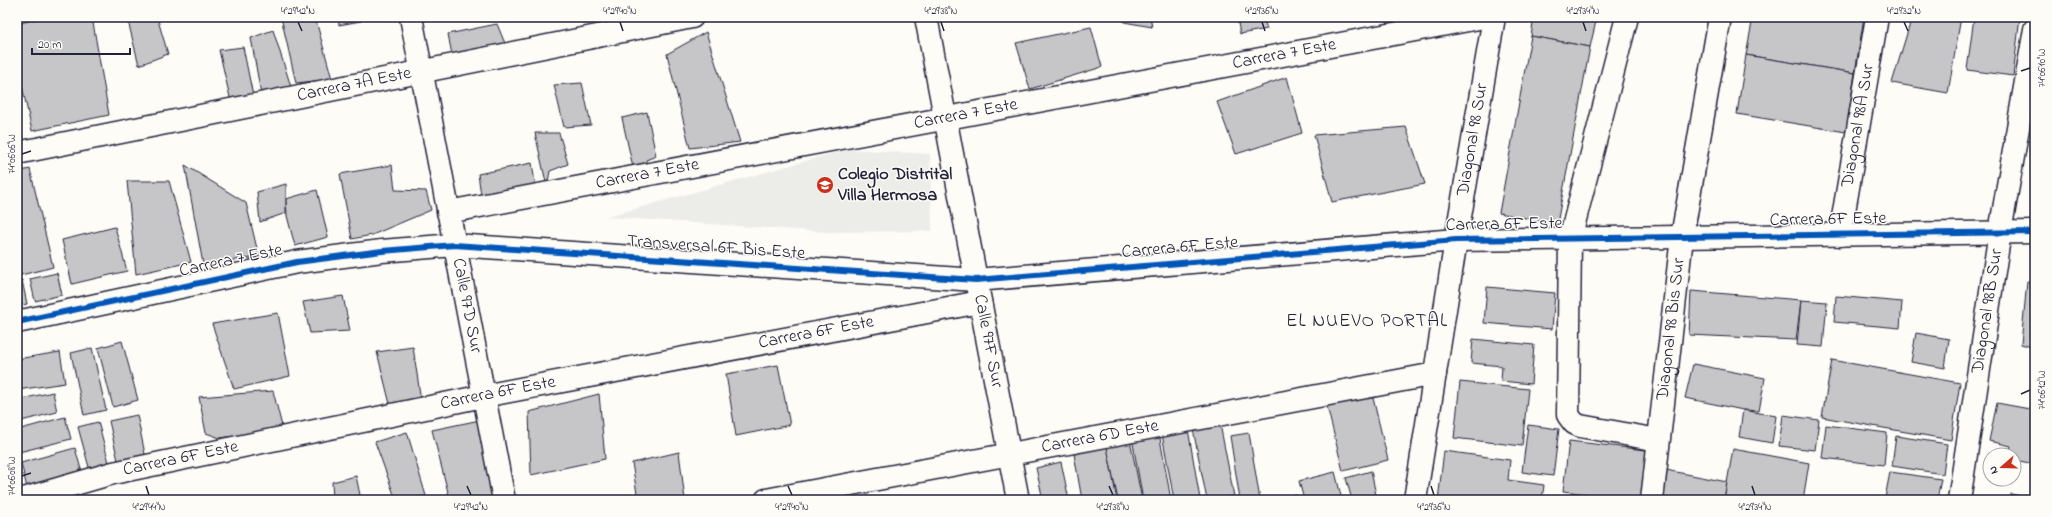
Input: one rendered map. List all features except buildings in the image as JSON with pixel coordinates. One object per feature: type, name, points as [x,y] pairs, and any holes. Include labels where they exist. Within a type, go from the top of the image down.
[{"type":"street","name":"Calle 97D Sur","points":[[410,17],[504,500]]},
{"type":"street","name":"Carrera 7A Este","points":[[17,153],[692,17]]},
{"type":"street","name":"Calle 97F Sur","points":[[926,17],[1018,500]]},
{"type":"street","name":"Carrera 7 Este","points":[[448,212],[1484,17]]},
{"type":"street","name":"Diagonal 98 Sur","points":[[1415,500],[1456,240],[1494,17]]},
{"type":"street","points":[[1627,17],[1570,239],[1568,415],[1580,426],[1658,440]]},
{"type":"street","name":"Diagonal 98 Bis Sur","points":[[1652,500],[1682,238],[1720,17]]},
{"type":"street","name":"Diagonal 98A Sur","points":[[1840,234],[1877,17]]},
{"type":"street","name":"Diagonal 98B Sur","points":[[1959,500],[2000,232],[2035,29]]},
{"type":"street","name":"Carrera 6F Este","points":[[976,280],[1456,240],[2035,232]]},
{"type":"street","name":"Carrera 7 Este","points":[[17,322],[297,262],[382,251],[454,245]]},
{"type":"street","name":"Transversal 6F Bis Este","points":[[454,245],[976,280]]},
{"type":"street","name":"Carrera 6F Este","points":[[20,500],[113,473],[483,396],[980,302]]},
{"type":"street","name":"Carrera 6D Este","points":[[766,500],[1435,374]]},
{"type":"shaded area","name":"Colegio Distrital Villa Hermosa","points":[[848,149],[930,154],[932,231],[827,232],[606,217]]},
{"type":"cycle path","points":[[17,322],[297,262],[382,251],[454,245],[976,280],[1456,240],[2035,232]]},
{"type":"place","name":"Colegio Distrital Villa Hermosa","points":[[825,185]]},
{"type":"district","name":"EL NUEVO PORTAL","points":[[1367,321]]}]
